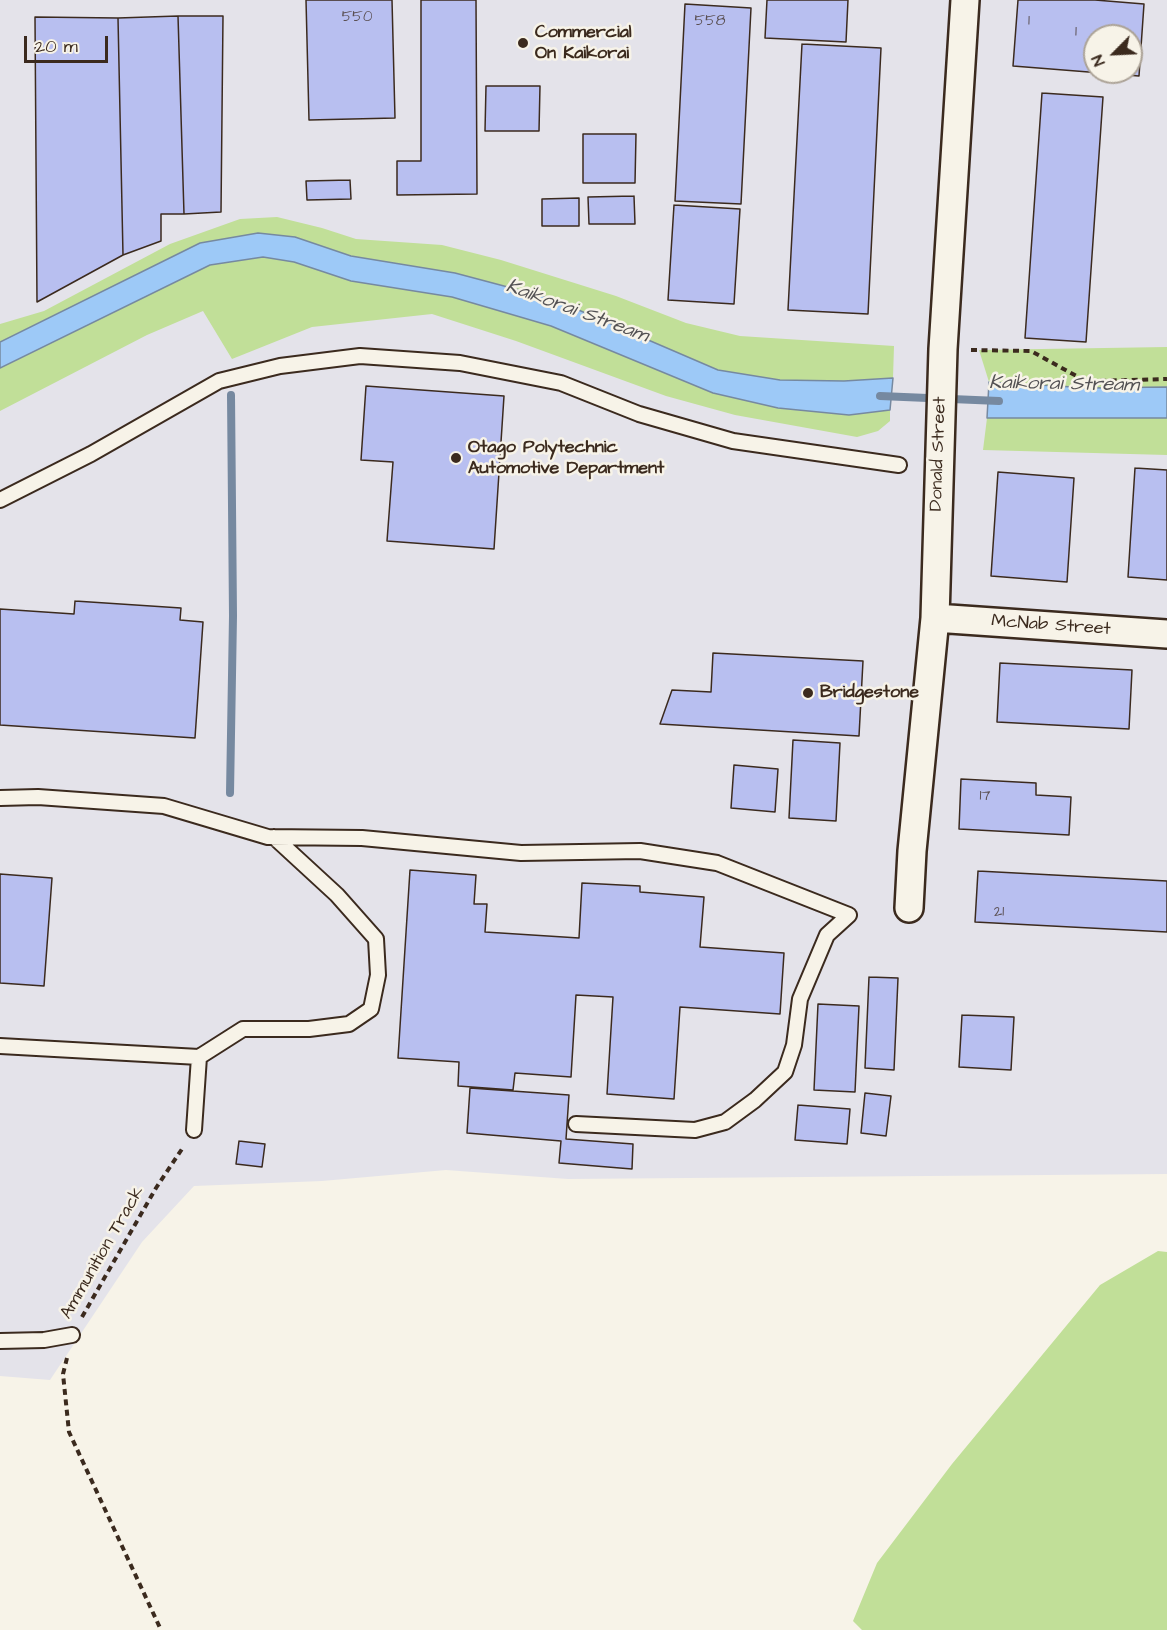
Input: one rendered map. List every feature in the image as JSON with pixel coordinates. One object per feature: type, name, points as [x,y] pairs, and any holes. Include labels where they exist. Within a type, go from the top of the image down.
[{"type":"street","name":"Donald Street","points":[[909,908],[912,851],[935,618],[943,349],[965,0]]},
{"type":"street","name":"McNab Street","points":[[935,618],[1167,633]]},
{"type":"lane","points":[[0,500],[91,454],[219,381],[280,366],[360,356],[460,363],[561,383],[639,414],[733,441],[899,465]]},
{"type":"lane","points":[[0,798],[38,797],[164,806],[268,837],[362,838],[521,853],[640,851],[717,863],[849,915],[827,935],[800,999],[794,1045],[785,1072],[755,1100],[725,1122],[695,1130],[576,1124]]},
{"type":"lane","points":[[0,1046],[199,1057],[243,1029],[309,1029],[349,1024],[371,1009],[378,975],[376,939],[337,895],[274,837]]},
{"type":"lane","points":[[194,1130],[199,1057]]},
{"type":"lane","points":[[0,1341],[44,1340],[72,1335]]},
{"type":"path","points":[[943,349],[1031,351],[1080,378],[1093,381],[1167,379]]},
{"type":"path","name":"Ammunition Track","points":[[161,1630],[69,1432],[63,1374],[72,1335],[156,1188],[194,1130]]},
{"type":"shaded area","points":[[0,0],[1167,0],[1167,1174],[568,1179],[446,1170],[322,1181],[194,1186],[142,1242],[50,1380],[0,1376]]},
{"type":"green space","points":[[277,217],[356,239],[442,245],[501,260],[616,296],[686,323],[740,336],[894,346],[893,378],[844,381],[780,380],[718,370],[553,299],[455,273],[351,256],[295,237],[200,243],[0,342],[0,324],[44,311],[170,244],[240,219]]},
{"type":"green space","points":[[263,257],[294,262],[351,281],[453,295],[551,326],[713,393],[778,408],[849,415],[890,410],[890,421],[878,431],[857,437],[735,415],[666,396],[516,341],[432,314],[312,327],[232,359],[203,311],[147,335],[0,411],[0,368],[10,362],[210,265]]},
{"type":"green space","points":[[1167,347],[1167,387],[1090,388],[989,382],[979,350]]},
{"type":"green space","points":[[987,418],[1167,418],[1167,455],[983,450]]},
{"type":"green space","points":[[1158,1251],[1167,1252],[1167,1630],[862,1630],[853,1621],[877,1563],[952,1464],[1100,1285]]},
{"type":"water","points":[[258,233],[295,237],[351,256],[455,273],[553,299],[718,370],[780,380],[844,381],[893,378],[890,410],[849,415],[778,408],[713,393],[551,326],[452,297],[351,281],[294,262],[263,257],[210,265],[0,368],[0,342],[200,243]]},
{"type":"water","points":[[989,382],[1090,388],[1167,387],[1167,418],[987,418]]},
{"type":"building","points":[[306,0],[392,0],[395,118],[309,120]]},
{"type":"building","points":[[421,0],[476,0],[477,194],[397,195],[397,161],[421,161]]},
{"type":"building","points":[[767,0],[848,0],[846,42],[765,38]]},
{"type":"building","points":[[1018,0],[1095,0],[1144,4],[1143,24],[1083,24],[1083,72],[1013,66]]},
{"type":"building","points":[[685,4],[751,8],[741,204],[675,201]]},
{"type":"building","points":[[178,16],[184,214],[161,214],[161,241],[123,255],[118,18]]},
{"type":"building","points":[[178,16],[223,16],[221,212],[184,214]]},
{"type":"building","points":[[35,17],[118,18],[123,255],[37,302]]},
{"type":"building","points":[[802,44],[881,48],[868,314],[788,310]]},
{"type":"building","points":[[486,86],[540,86],[539,131],[485,131]]},
{"type":"building","points":[[1042,93],[1103,97],[1086,342],[1025,338]]},
{"type":"building","points":[[583,134],[636,134],[635,183],[583,183]]},
{"type":"building","points":[[350,180],[351,199],[307,200],[306,181]]},
{"type":"building","points":[[634,196],[635,224],[589,224],[588,197]]},
{"type":"building","points":[[579,198],[579,226],[542,226],[542,199]]},
{"type":"building","points":[[674,205],[740,209],[734,304],[668,300]]},
{"type":"building","points":[[366,386],[504,396],[494,549],[387,541],[393,462],[361,460]]},
{"type":"building","points":[[1135,468],[1167,470],[1167,580],[1128,577]]},
{"type":"building","points":[[998,472],[1074,478],[1067,582],[991,576]]},
{"type":"building","points":[[75,601],[181,608],[180,620],[203,622],[195,738],[0,725],[0,609],[74,614]]},
{"type":"building","points":[[713,653],[863,661],[859,736],[660,724],[672,690],[711,692]]},
{"type":"building","points":[[1000,663],[1132,670],[1129,729],[997,722]]},
{"type":"building","points":[[793,740],[840,743],[836,821],[789,818]]},
{"type":"building","points":[[734,765],[778,769],[775,812],[731,808]]},
{"type":"building","points":[[961,779],[1036,783],[1036,795],[1071,797],[1069,835],[959,829]]},
{"type":"building","points":[[410,870],[476,875],[474,904],[487,904],[485,932],[579,938],[582,883],[640,886],[640,892],[704,897],[700,947],[784,953],[780,1014],[680,1007],[674,1099],[607,1094],[613,997],[576,995],[571,1077],[515,1073],[513,1090],[458,1086],[459,1062],[398,1058]]},
{"type":"building","points":[[978,871],[1167,881],[1167,932],[975,922]]},
{"type":"building","points":[[0,874],[52,878],[44,986],[0,983]]},
{"type":"building","points":[[869,977],[898,978],[894,1070],[865,1068]]},
{"type":"building","points":[[818,1004],[859,1006],[855,1092],[814,1090]]},
{"type":"building","points":[[962,1015],[1014,1017],[1011,1070],[959,1067]]},
{"type":"building","points":[[470,1088],[569,1095],[566,1139],[633,1144],[632,1169],[559,1163],[561,1141],[467,1133]]},
{"type":"building","points":[[865,1093],[891,1096],[886,1136],[861,1133]]},
{"type":"building","points":[[798,1105],[850,1109],[847,1144],[795,1140]]},
{"type":"building","points":[[239,1141],[265,1144],[262,1167],[236,1164]]},
{"type":"waterway","points":[[230,793],[233,616],[231,395]]},
{"type":"waterway","name":"Kaikorai Stream","points":[[880,396],[999,401]]},
{"type":"place","name":"Commercial On Kaikorai","points":[[523,43]]},
{"type":"place","name":"Otago Polytechnic Automotive Department","points":[[456,458]]},
{"type":"place","name":"Bridgestone","points":[[808,693]]}]
